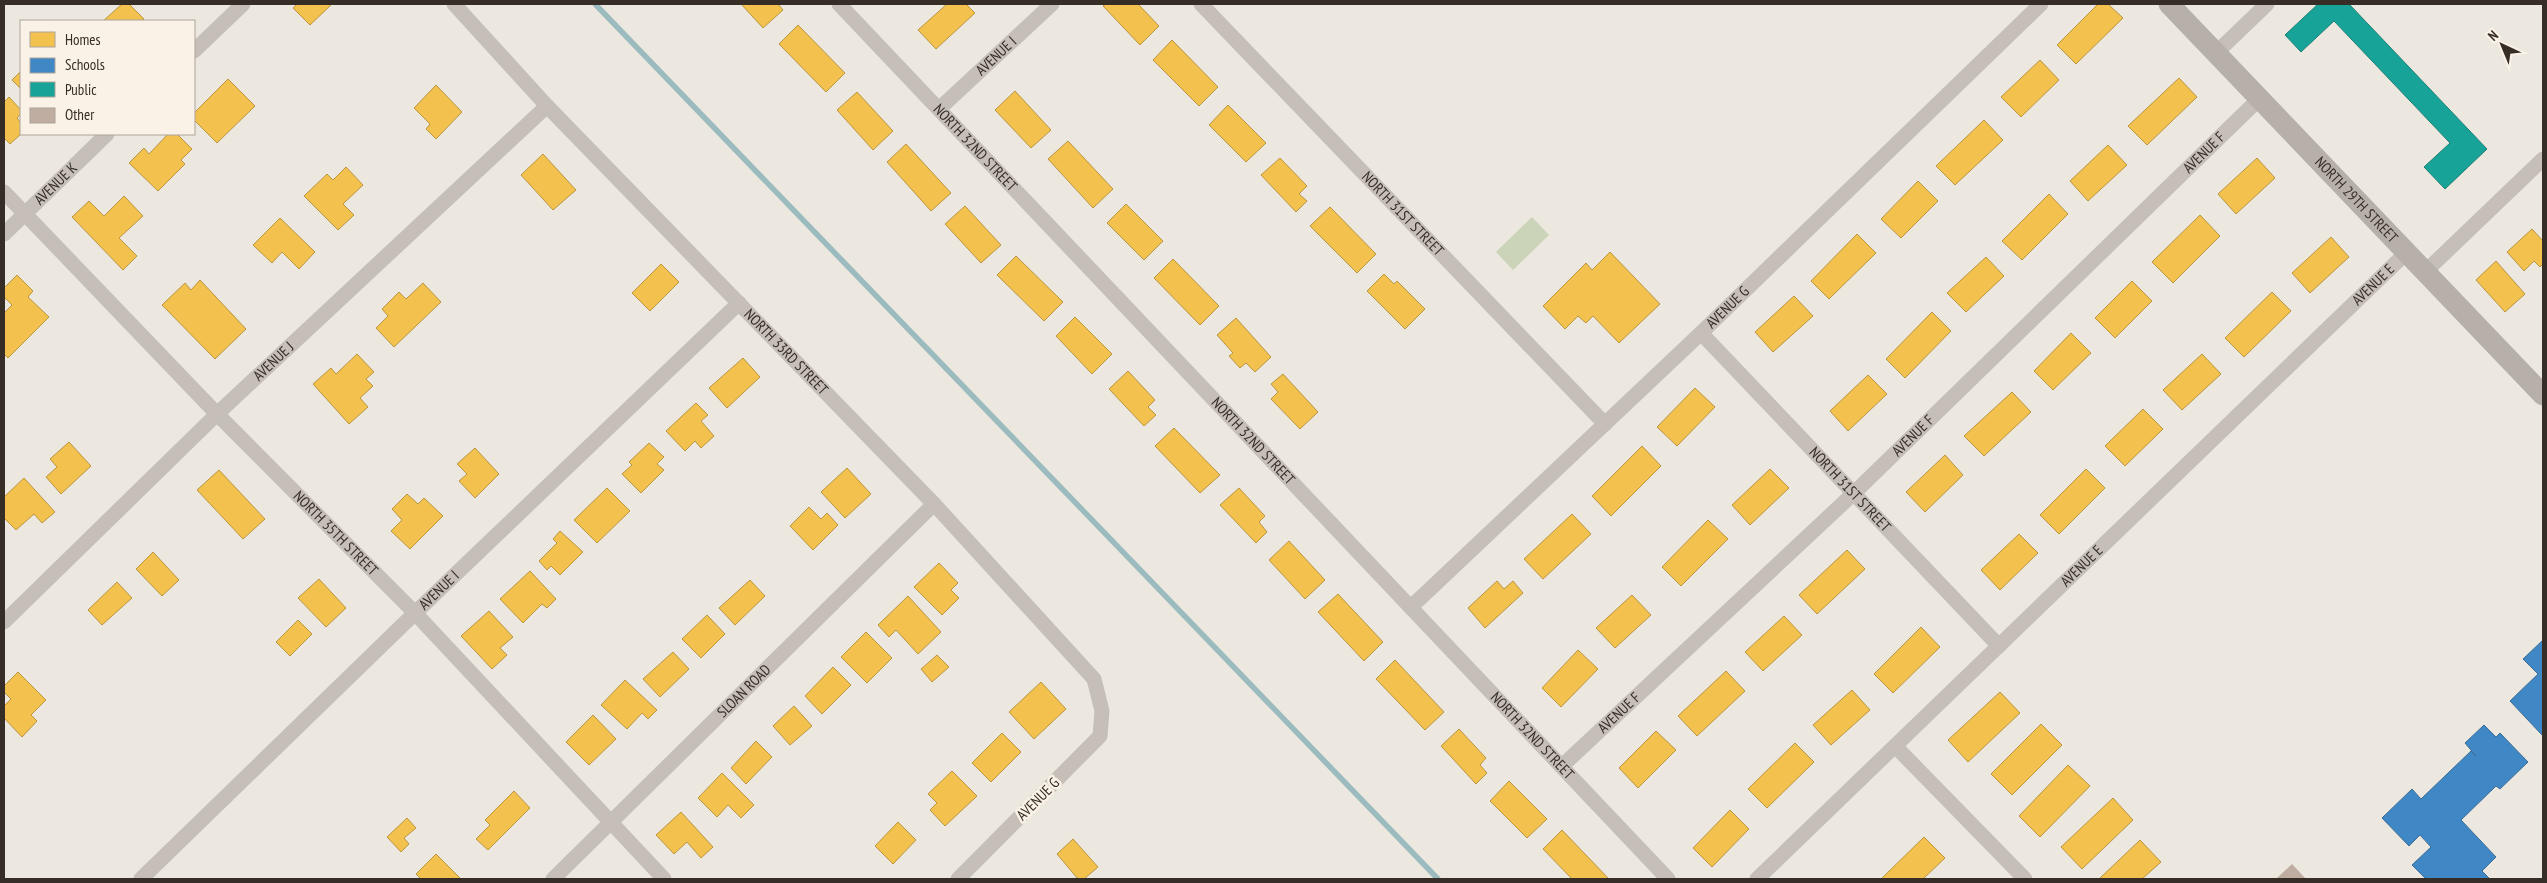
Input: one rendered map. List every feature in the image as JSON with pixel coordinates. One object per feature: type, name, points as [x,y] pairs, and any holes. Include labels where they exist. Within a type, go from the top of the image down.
[{"type":"street","points":[[195,50],[243,4]]},
{"type":"street","name":"NORTH 33RD STREET","points":[[454,4],[547,106],[934,504],[1094,679],[1102,711]]},
{"type":"street","name":"NORTH 32ND STREET","points":[[838,4],[1668,879]]},
{"type":"street","name":"AVENUE I","points":[[939,109],[1052,4]]},
{"type":"street","name":"NORTH 31ST STREET","points":[[1201,4],[1605,424]]},
{"type":"street","name":"AVENUE G","points":[[1411,607],[1702,333],[2041,4]]},
{"type":"street","name":"NORTH 29TH STREET","points":[[2169,4],[2543,396]]},
{"type":"street","points":[[2216,53],[2267,4]]},
{"type":"street","name":"AVENUE F","points":[[1562,766],[1854,493],[2259,99]]},
{"type":"street","name":"AVENUE J","points":[[4,622],[217,414],[547,106]]},
{"type":"street","name":"AVENUE K","points":[[4,234],[106,135]]},
{"type":"street","points":[[2426,272],[2543,159]]},
{"type":"street","name":"NORTH 35TH STREET","points":[[4,192],[217,414],[415,613],[664,879]]},
{"type":"street","name":"AVENUE E","points":[[1757,879],[2406,253]]},
{"type":"street","name":"AVENUE I","points":[[141,879],[739,303]]},
{"type":"street","name":"NORTH 31ST STREET","points":[[1702,333],[1999,646]]},
{"type":"street","name":"SLOAN ROAD","points":[[553,879],[934,504]]},
{"type":"street","name":"AVENUE G","points":[[958,879],[1100,736],[1102,711]]},
{"type":"street","points":[[1895,746],[2025,879]]},
{"type":"green space","points":[[1532,217],[1549,235],[1513,270],[1496,252]]},
{"type":"building: Homes","points":[[122,4],[129,4],[144,19],[142,20],[104,20]]},
{"type":"building: Homes","points":[[297,4],[332,4],[310,25],[293,8]]},
{"type":"building: Homes","points":[[741,4],[778,4],[783,10],[763,28]]},
{"type":"building: Homes","points":[[947,4],[966,4],[975,13],[936,49],[918,30]]},
{"type":"building: Homes","points":[[1106,4],[1138,4],[1159,26],[1140,45],[1103,6]]},
{"type":"building: Homes","points":[[2098,4],[2108,4],[2123,18],[2076,64],[2057,45]]},
{"type":"building: Homes","points":[[798,25],[845,73],[826,92],[779,44]]},
{"type":"building: Homes","points":[[1172,40],[1218,87],[1199,106],[1153,60]]},
{"type":"building: Homes","points":[[2040,60],[2059,80],[2021,117],[2001,97]]},
{"type":"building: Homes","points":[[20,72],[20,88],[12,80]]},
{"type":"building: Homes","points":[[2179,78],[2197,97],[2147,145],[2128,126]]},
{"type":"building: Homes","points":[[228,79],[255,106],[217,143],[195,121],[195,112]]},
{"type":"building: Homes","points":[[436,85],[462,112],[436,139],[426,129],[430,124],[414,108]]},
{"type":"building: Homes","points":[[1015,91],[1051,130],[1031,148],[995,110]]},
{"type":"building: Homes","points":[[857,92],[893,131],[873,150],[837,110]]},
{"type":"building: Homes","points":[[9,97],[20,109],[20,115],[17,118],[20,122],[20,135],[10,144],[4,138],[4,102]]},
{"type":"building: Homes","points":[[1228,105],[1266,143],[1246,162],[1209,125]]},
{"type":"building: Homes","points":[[1984,120],[2003,140],[1955,185],[1936,166]]},
{"type":"building: Homes","points":[[167,135],[178,135],[192,149],[181,160],[185,164],[158,191],[129,163],[144,148],[149,154]]},
{"type":"building: Homes","points":[[1068,141],[1113,189],[1093,208],[1048,159]]},
{"type":"building: Homes","points":[[906,144],[951,193],[931,211],[887,162]]},
{"type":"building: Homes","points":[[2108,145],[2127,165],[2088,201],[2070,181]]},
{"type":"building: Homes","points":[[543,154],[576,190],[553,210],[521,175]]},
{"type":"building: Homes","points":[[1280,158],[1307,186],[1299,194],[1307,201],[1296,212],[1261,175]]},
{"type":"building: Homes","points":[[2257,158],[2275,178],[2236,214],[2218,194]]},
{"type":"building: Homes","points":[[346,167],[363,185],[343,204],[354,215],[338,230],[304,196],[327,174],[333,180]]},
{"type":"building: Homes","points":[[1918,181],[1938,201],[1901,238],[1881,219]]},
{"type":"building: Homes","points":[[2049,194],[2068,214],[2022,260],[2002,241]]},
{"type":"building: Homes","points":[[124,196],[143,216],[119,238],[137,256],[123,270],[72,217],[89,201],[104,216]]},
{"type":"building: Homes","points":[[1126,204],[1163,241],[1144,260],[1107,223]]},
{"type":"building: Homes","points":[[965,206],[1001,245],[981,263],[945,224]]},
{"type":"building: Homes","points":[[1330,207],[1376,254],[1357,273],[1310,226]]},
{"type":"building: Homes","points":[[2200,215],[2220,236],[2173,283],[2152,262]]},
{"type":"building: Homes","points":[[280,218],[315,252],[299,269],[282,252],[272,263],[253,245]]},
{"type":"building: Homes","points":[[2532,229],[2543,241],[2543,264],[2540,267],[2534,261],[2524,271],[2507,252]]},
{"type":"building: Homes","points":[[1857,234],[1876,253],[1829,299],[1811,281]]},
{"type":"building: Homes","points":[[2331,237],[2349,257],[2310,293],[2292,273]]},
{"type":"building: Homes","points":[[1610,252],[1660,304],[1619,343],[1593,316],[1586,323],[1578,316],[1565,329],[1543,306],[1586,263],[1592,270]]},
{"type":"building: Homes","points":[[1016,256],[1063,302],[1044,321],[997,275]]},
{"type":"building: Homes","points":[[1986,257],[2004,276],[1966,312],[1947,293]]},
{"type":"building: Homes","points":[[1173,259],[1219,306],[1200,325],[1154,278]]},
{"type":"building: Homes","points":[[2496,261],[2525,294],[2505,312],[2476,280]]},
{"type":"building: Homes","points":[[661,264],[679,282],[650,311],[632,293]]},
{"type":"building: Homes","points":[[1384,274],[1394,284],[1397,281],[1425,309],[1405,329],[1367,291]]},
{"type":"building: Homes","points":[[17,275],[33,291],[28,297],[49,317],[8,358],[4,354],[4,313],[12,305],[4,297],[4,288]]},
{"type":"building: Homes","points":[[200,280],[246,329],[215,359],[162,305],[185,283],[191,290]]},
{"type":"building: Homes","points":[[2132,281],[2152,301],[2115,338],[2095,318]]},
{"type":"building: Homes","points":[[423,283],[441,302],[394,347],[376,328],[388,316],[382,309],[399,292],[406,299]]},
{"type":"building: Homes","points":[[2272,292],[2291,311],[2244,357],[2225,338]]},
{"type":"building: Homes","points":[[1794,296],[1813,316],[1773,352],[1755,332]]},
{"type":"building: Homes","points":[[1932,312],[1951,331],[1905,378],[1886,359]]},
{"type":"building: Homes","points":[[1075,317],[1112,354],[1092,374],[1056,336]]},
{"type":"building: Homes","points":[[1236,318],[1271,357],[1255,372],[1246,363],[1240,368],[1229,356],[1233,353],[1217,335]]},
{"type":"building: Homes","points":[[2071,333],[2091,353],[2053,390],[2034,371]]},
{"type":"building: Homes","points":[[357,354],[374,372],[366,379],[373,386],[360,398],[368,407],[349,424],[313,384],[331,368],[336,374]]},
{"type":"building: Homes","points":[[2202,354],[2221,374],[2182,410],[2163,390]]},
{"type":"building: Homes","points":[[743,358],[760,377],[727,408],[709,388]]},
{"type":"building: Homes","points":[[1128,371],[1155,400],[1148,407],[1156,415],[1144,426],[1109,389]]},
{"type":"building: Homes","points":[[1283,374],[1318,412],[1300,429],[1271,399],[1278,392],[1271,384]]},
{"type":"building: Homes","points":[[1868,375],[1887,394],[1848,431],[1830,411]]},
{"type":"building: Homes","points":[[1695,388],[1715,407],[1677,446],[1657,427]]},
{"type":"building: Homes","points":[[2012,392],[2031,412],[1984,456],[1964,436]]},
{"type":"building: Homes","points":[[696,403],[708,415],[701,421],[714,436],[701,448],[695,441],[685,451],[666,431]]},
{"type":"building: Homes","points":[[2143,409],[2163,429],[2125,466],[2105,446]]},
{"type":"building: Homes","points":[[1174,428],[1220,475],[1200,493],[1155,446]]},
{"type":"building: Homes","points":[[69,442],[91,466],[61,494],[46,477],[57,467],[50,459]]},
{"type":"building: Homes","points":[[649,443],[664,457],[657,464],[664,470],[641,493],[622,474],[632,465],[629,462]]},
{"type":"building: Homes","points":[[1642,446],[1661,466],[1611,516],[1592,496]]},
{"type":"building: Homes","points":[[475,448],[499,474],[475,498],[459,481],[467,474],[457,464]]},
{"type":"building: Homes","points":[[1945,455],[1963,475],[1925,512],[1906,492]]},
{"type":"building: Homes","points":[[847,468],[871,494],[845,518],[821,492]]},
{"type":"building: Homes","points":[[1770,469],[1789,488],[1750,525],[1732,505]]},
{"type":"building: Homes","points":[[2086,469],[2105,488],[2059,534],[2040,515]]},
{"type":"building: Homes","points":[[219,470],[265,519],[243,539],[197,490]]},
{"type":"building: Homes","points":[[24,478],[55,512],[42,523],[34,514],[16,530],[4,518],[4,497]]},
{"type":"building: Homes","points":[[607,488],[630,511],[597,543],[574,520]]},
{"type":"building: Homes","points":[[1239,488],[1265,516],[1259,522],[1267,532],[1256,543],[1220,505]]},
{"type":"building: Homes","points":[[407,494],[418,504],[424,498],[443,516],[410,549],[391,531],[402,520],[392,509]]},
{"type":"building: Homes","points":[[809,507],[821,519],[827,513],[838,525],[813,550],[790,526]]},
{"type":"building: Homes","points":[[1572,514],[1591,534],[1543,579],[1524,559]]},
{"type":"building: Homes","points":[[1708,520],[1728,539],[1681,586],[1662,567]]},
{"type":"building: Homes","points":[[560,531],[583,552],[560,575],[551,566],[547,570],[539,561],[557,543],[553,539]]},
{"type":"building: Homes","points":[[2019,534],[2038,553],[2000,590],[1981,570]]},
{"type":"building: Homes","points":[[1289,541],[1325,580],[1305,599],[1269,560]]},
{"type":"building: Homes","points":[[1847,550],[1865,569],[1817,614],[1799,595]]},
{"type":"building: Homes","points":[[153,552],[179,580],[162,596],[136,569]]},
{"type":"building: Homes","points":[[939,563],[958,583],[951,590],[959,598],[942,615],[914,587]]},
{"type":"building: Homes","points":[[530,571],[556,599],[547,608],[542,604],[523,623],[500,599]]},
{"type":"building: Homes","points":[[319,579],[346,608],[326,627],[298,598]]},
{"type":"building: Homes","points":[[750,580],[765,596],[735,625],[719,608]]},
{"type":"building: Homes","points":[[1497,581],[1504,589],[1513,581],[1523,593],[1485,628],[1468,608]]},
{"type":"building: Homes","points":[[117,582],[132,598],[102,625],[88,610]]},
{"type":"building: Homes","points":[[1338,594],[1383,642],[1364,661],[1318,612]]},
{"type":"building: Homes","points":[[1632,595],[1651,615],[1615,648],[1596,628]]},
{"type":"building: Homes","points":[[908,596],[941,632],[918,654],[896,630],[889,637],[878,625]]},
{"type":"building: Homes","points":[[489,611],[513,637],[500,648],[507,655],[492,669],[461,636]]},
{"type":"building: Homes","points":[[707,615],[725,634],[701,658],[682,639]]},
{"type":"building: Homes","points":[[1784,616],[1802,635],[1763,671],[1745,652]]},
{"type":"building: Homes","points":[[298,620],[312,634],[290,656],[276,642]]},
{"type":"building: Homes","points":[[1921,627],[1940,647],[1893,693],[1874,674]]},
{"type":"building: Homes","points":[[866,632],[892,658],[867,683],[841,657]]},
{"type":"building: Homes","points":[[1578,650],[1598,669],[1561,707],[1542,688]]},
{"type":"building: Homes","points":[[673,652],[689,669],[660,697],[643,679]]},
{"type":"building: Homes","points":[[937,655],[949,667],[932,682],[921,669]]},
{"type":"building: Homes","points":[[1395,660],[1444,712],[1425,730],[1376,679]]},
{"type":"building: Homes","points":[[833,667],[851,685],[822,714],[805,696]]},
{"type":"building: Homes","points":[[1726,671],[1745,691],[1697,736],[1678,716]]},
{"type":"building: Homes","points":[[18,672],[46,700],[31,715],[37,721],[22,737],[4,718],[4,706],[11,699],[4,692],[4,686]]},
{"type":"building: Homes","points":[[625,680],[657,710],[648,719],[642,713],[627,729],[601,705]]},
{"type":"building: Homes","points":[[1041,682],[1066,709],[1034,739],[1009,712]]},
{"type":"building: Homes","points":[[1852,690],[1870,710],[1831,745],[1813,725]]},
{"type":"building: Homes","points":[[2000,692],[2020,713],[1968,762],[1948,740]]},
{"type":"building: Homes","points":[[794,706],[812,726],[790,745],[773,726]]},
{"type":"building: Homes","points":[[593,715],[616,739],[589,765],[566,742]]},
{"type":"building: Homes","points":[[2041,724],[2062,745],[2012,795],[1991,774]]},
{"type":"building: Homes","points":[[1459,729],[1486,758],[1480,765],[1487,773],[1476,784],[1441,746]]},
{"type":"building: Homes","points":[[1656,731],[1676,750],[1638,788],[1619,768]]},
{"type":"building: Homes","points":[[1002,733],[1021,752],[991,782],[972,763]]},
{"type":"building: Homes","points":[[756,741],[772,757],[746,784],[731,768]]},
{"type":"building: Homes","points":[[1795,743],[1814,762],[1767,808],[1748,789]]},
{"type":"building: Homes","points":[[2068,765],[2090,786],[2040,837],[2019,816]]},
{"type":"building: Homes","points":[[952,771],[977,796],[945,826],[930,810],[937,803],[928,794]]},
{"type":"building: Homes","points":[[722,773],[754,805],[741,818],[728,805],[717,817],[698,798]]},
{"type":"building: Homes","points":[[1509,781],[1547,819],[1527,838],[1490,801]]},
{"type":"building: Homes","points":[[514,791],[530,808],[488,850],[476,839],[490,825],[485,820]]},
{"type":"building: Homes","points":[[2113,798],[2133,820],[2082,869],[2061,847]]},
{"type":"building: Homes","points":[[1730,810],[1749,829],[1712,867],[1693,848]]},
{"type":"building: Homes","points":[[681,812],[713,847],[701,858],[687,842],[674,854],[656,835]]},
{"type":"building: Homes","points":[[407,818],[416,828],[404,838],[409,844],[401,852],[387,837]]},
{"type":"building: Homes","points":[[898,822],[916,840],[893,864],[875,846]]},
{"type":"building: Homes","points":[[1562,830],[1607,879],[1572,879],[1543,849]]},
{"type":"building: Homes","points":[[1924,837],[1945,858],[1923,879],[1881,879]]},
{"type":"building: Homes","points":[[1073,839],[1098,867],[1084,879],[1078,879],[1057,854]]},
{"type":"building: Homes","points":[[2140,840],[2161,862],[2142,879],[2099,879]]},
{"type":"building: Homes","points":[[436,854],[461,879],[421,879],[416,874]]},
{"type":"building: Schools","points":[[2543,640],[2543,736],[2510,701],[2538,674],[2523,659]]},
{"type":"building: Schools","points":[[2484,725],[2496,737],[2500,733],[2528,762],[2500,789],[2496,786],[2461,820],[2496,857],[2482,871],[2490,879],[2426,879],[2412,865],[2431,847],[2420,835],[2409,846],[2382,818],[2412,789],[2421,799],[2471,751],[2476,756],[2465,743]]},
{"type":"building: Public","points":[[2318,4],[2349,4],[2487,149],[2445,189],[2424,167],[2450,143],[2334,21],[2301,52],[2285,35]]},
{"type":"building: Other","points":[[2292,864],[2306,879],[2276,879]]},
{"type":"waterway","points":[[595,4],[1438,879]]}]
